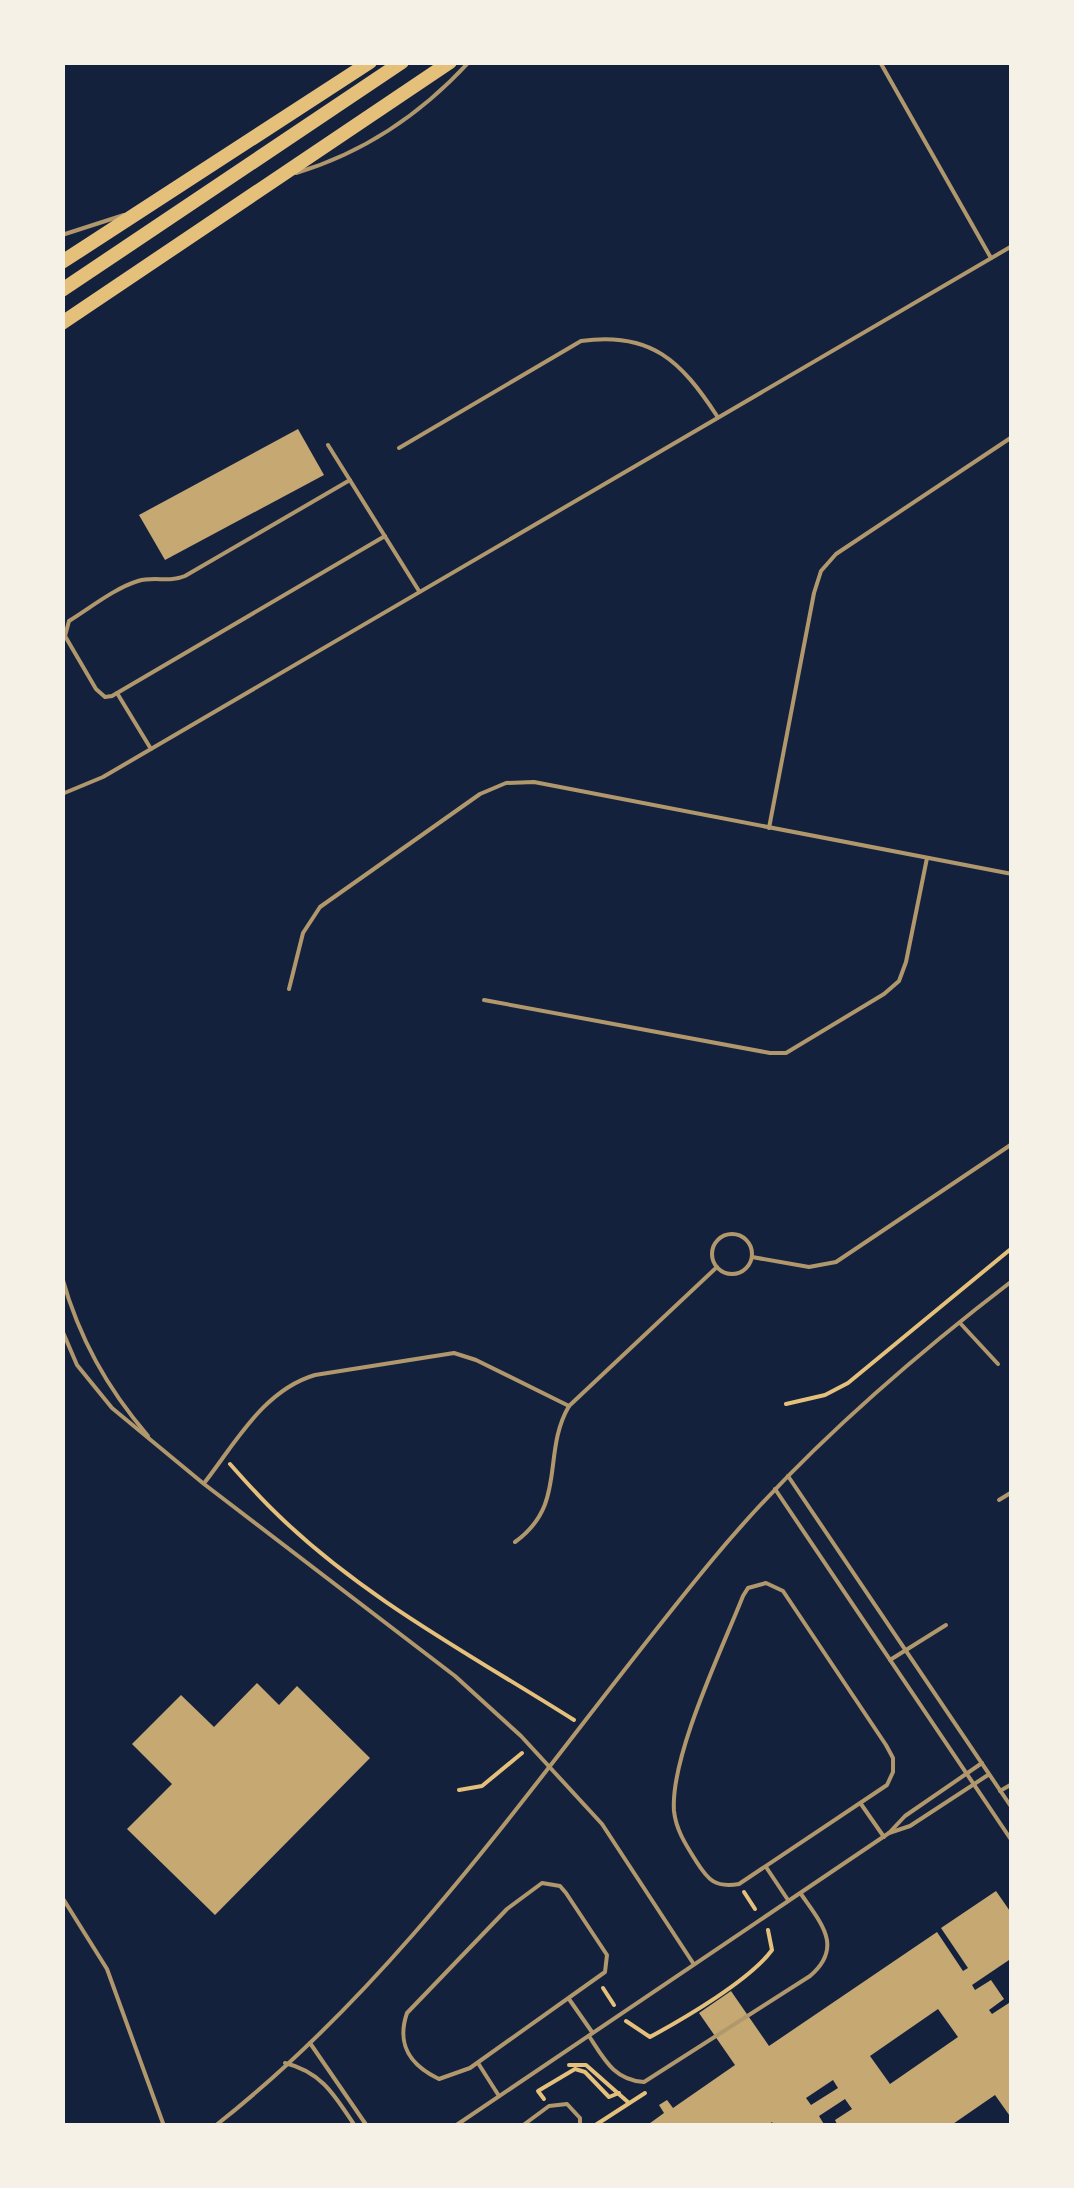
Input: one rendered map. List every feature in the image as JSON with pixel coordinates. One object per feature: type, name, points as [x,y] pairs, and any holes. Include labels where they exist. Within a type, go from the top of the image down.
[{"type":"main road","points":[[62,262],[370,62]]},
{"type":"main road","points":[[62,290],[402,62]]},
{"type":"main road","points":[[62,323],[450,62]]},
{"type":"lane","points":[[277,179],[334,159],[386,132],[434,97],[469,62]]},
{"type":"lane","points":[[880,62],[991,258]]},
{"type":"lane","points":[[62,236],[96,222],[138,212]]},
{"type":"lane","points":[[62,794],[81,788],[151,749],[1012,246]]},
{"type":"lane","points":[[399,448],[581,342],[607,338],[653,349],[672,359],[688,373],[716,416]]},
{"type":"lane","points":[[769,828],[821,571],[836,554],[1012,436]]},
{"type":"lane","points":[[328,445],[419,592]]},
{"type":"lane","points":[[350,480],[185,576],[171,581],[134,582],[69,621],[65,636],[96,689],[105,696],[117,694],[385,536]]},
{"type":"lane","points":[[117,694],[151,749]]},
{"type":"lane","points":[[290,990],[303,933],[320,907],[492,787],[520,781],[1012,874]]},
{"type":"lane","points":[[484,1000],[786,1053],[884,994],[899,980],[926,858]]},
{"type":"lane","points":[[752,1257],[809,1267],[836,1262],[1012,1144]]},
{"type":"lane","points":[[730,1234],[749,1243],[752,1257],[744,1269],[730,1273],[718,1267],[712,1254],[723,1236],[730,1234]]},
{"type":"lane","points":[[516,1542],[540,1520],[547,1505],[559,1427],[569,1406],[718,1267]]},
{"type":"lane","points":[[62,1277],[92,1358],[120,1403],[154,1443]]},
{"type":"lane","points":[[215,2126],[309,2042],[398,1949],[519,1808],[714,1558],[775,1489],[1012,1281]]},
{"type":"lane","points":[[960,1323],[998,1364]]},
{"type":"lane","points":[[62,1330],[78,1365],[112,1408],[204,1484],[455,1676],[521,1736],[574,1792],[625,1856],[693,1963]]},
{"type":"lane","points":[[204,1484],[275,1394],[293,1381],[443,1353],[476,1360],[569,1406]]},
{"type":"lane","points":[[788,1476],[1012,1808]]},
{"type":"lane","points":[[775,1489],[1012,1840]]},
{"type":"lane","points":[[999,1500],[1012,1492]]},
{"type":"lane","points":[[757,1584],[776,1585],[783,1591],[893,1758],[893,1772],[887,1785],[766,1866],[739,1884],[722,1887],[712,1882],[679,1831],[674,1798],[688,1737],[708,1682],[742,1596],[757,1584]]},
{"type":"lane","points":[[890,1660],[946,1624]]},
{"type":"lane","points":[[455,2126],[886,1835],[904,1816],[982,1764]]},
{"type":"lane","points":[[886,1835],[910,1826],[989,1774]]},
{"type":"lane","points":[[1000,1791],[1012,1784]]},
{"type":"lane","points":[[861,1803],[886,1835]]},
{"type":"lane","points":[[766,1866],[788,1900]]},
{"type":"lane","points":[[542,1883],[560,1886],[607,1955],[608,1964],[598,1980],[455,2076],[439,2079],[420,2070],[404,2046],[401,2030],[407,2013],[534,1886],[542,1883]]},
{"type":"lane","points":[[569,1999],[618,2076],[644,2082],[658,2076],[822,1966],[828,1951],[827,1936],[800,1893]]},
{"type":"lane","points":[[62,1896],[107,1969],[164,2126]]},
{"type":"lane","points":[[309,2042],[367,2126]]},
{"type":"lane","points":[[285,2063],[316,2074],[355,2126]]},
{"type":"lane","points":[[478,2063],[499,2096]]},
{"type":"lane","points":[[522,2126],[549,2106],[568,2104],[580,2118],[580,2126]]},
{"type":"path","points":[[786,1404],[825,1395],[848,1383],[1012,1248]]},
{"type":"path","points":[[224,1458],[278,1516],[355,1577],[422,1626],[582,1725]]},
{"type":"path","points":[[459,1790],[482,1786],[517,1758]]},
{"type":"path","points":[[598,1980],[631,2027],[650,2036],[761,1965],[772,1950],[770,1934],[739,1884]]},
{"type":"path","points":[[544,2066],[550,2075],[568,2065],[586,2065],[629,2103]]},
{"type":"path","points":[[549,2106],[538,2091],[575,2069],[586,2072],[609,2097],[619,2093]]},
{"type":"path","points":[[594,2126],[650,2090],[644,2082]]},
{"type":"building","points":[[298,429],[324,475],[165,560],[139,515]]},
{"type":"building","points":[[257,1683],[279,1705],[297,1686],[370,1758],[215,1915],[127,1829],[172,1784],[132,1744],[181,1695],[214,1727]]},
{"type":"building","points":[[996,1891],[1012,1914],[1012,1958],[972,1985],[975,1990],[991,1980],[1004,1999],[989,2010],[992,2014],[1012,2001],[1012,2119],[995,2095],[950,2126],[838,2126],[835,2120],[852,2109],[845,2099],[819,2116],[825,2126],[774,2126],[772,2122],[767,2126],[646,2126],[664,2113],[659,2105],[667,2100],[673,2108],[735,2065],[699,2013],[731,1991],[769,2046],[937,1932],[963,1971],[968,1968],[941,1928]],"holes":[[[938,2009],[958,2037],[890,2084],[870,2056]],[[833,2080],[838,2088],[811,2105],[806,2098]]]}]
